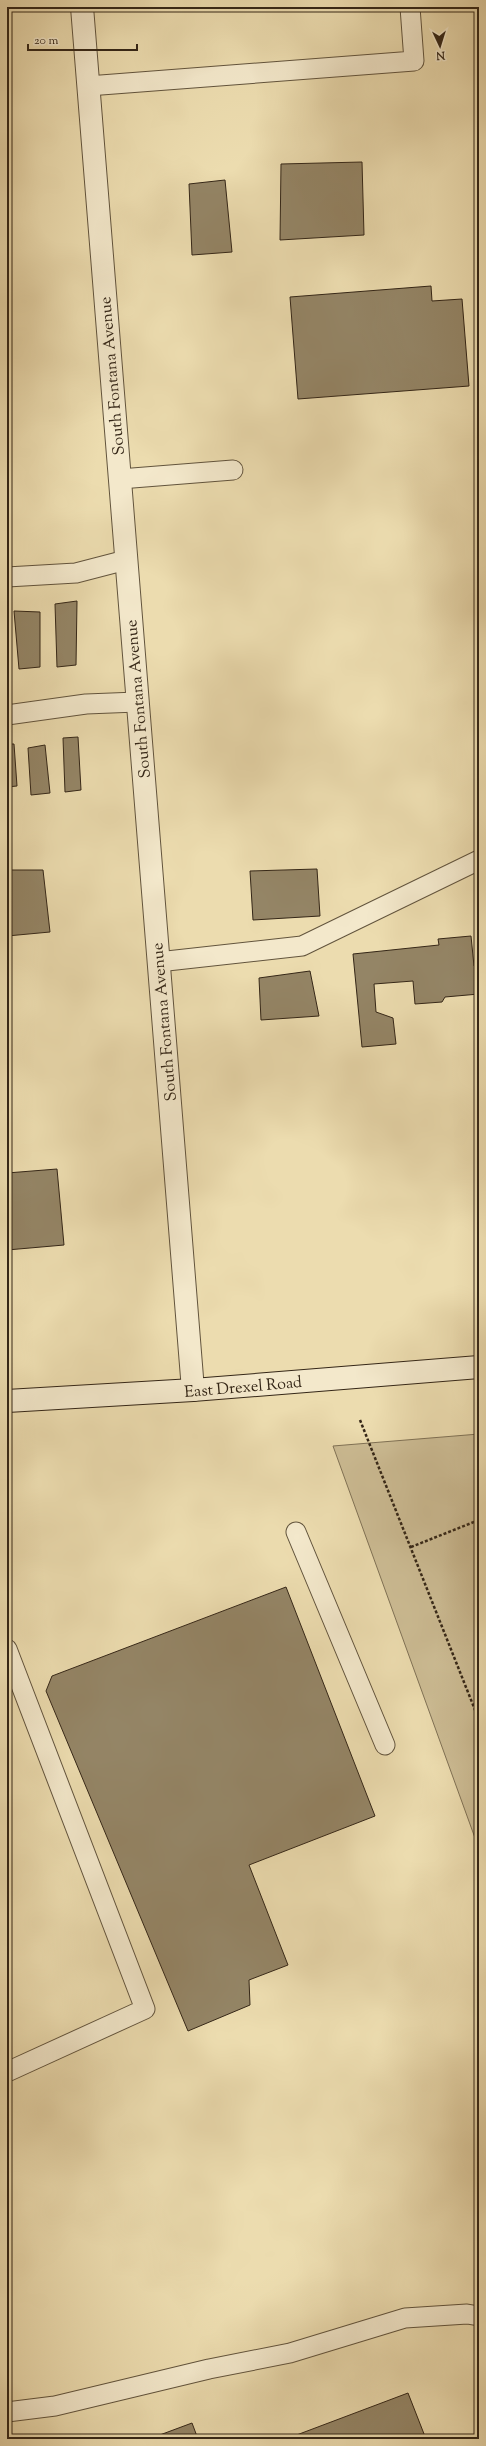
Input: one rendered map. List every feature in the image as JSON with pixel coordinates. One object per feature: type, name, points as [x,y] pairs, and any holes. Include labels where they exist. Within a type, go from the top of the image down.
[{"type":"street","name":"South Fontana Avenue","points":[[82,7],[192,1390]]},
{"type":"street","name":"East Drexel Road","points":[[7,1400],[192,1390],[479,1366]]},
{"type":"lane","points":[[88,86],[414,61],[410,7]]},
{"type":"lane","points":[[120,479],[233,470]]},
{"type":"lane","points":[[7,577],[76,574],[126,560]]},
{"type":"lane","points":[[7,715],[86,704],[137,702]]},
{"type":"lane","points":[[158,962],[302,946],[479,860]]},
{"type":"lane","points":[[296,1532],[385,1745]]},
{"type":"lane","points":[[7,1649],[145,2009],[7,2072]]},
{"type":"lane","points":[[7,2412],[55,2406],[208,2369],[290,2353],[405,2318],[467,2314],[479,2316]]},
{"type":"path","points":[[360,1420],[479,1720]]},
{"type":"path","points":[[411,1547],[479,1520]]},
{"type":"shaded area","points":[[479,1434],[479,1849],[333,1446]]},
{"type":"building","points":[[362,162],[364,235],[280,240],[281,164]]},
{"type":"building","points":[[225,180],[232,252],[192,255],[189,184]]},
{"type":"building","points":[[431,286],[432,301],[462,299],[469,386],[298,399],[290,297]]},
{"type":"building","points":[[77,601],[76,665],[57,667],[55,604]]},
{"type":"building","points":[[14,611],[40,612],[40,667],[19,669]]},
{"type":"building","points":[[78,737],[81,790],[65,792],[63,738]]},
{"type":"building","points":[[7,744],[14,744],[17,786],[7,787]]},
{"type":"building","points":[[45,745],[50,793],[31,795],[28,748]]},
{"type":"building","points":[[317,869],[320,916],[253,920],[250,871]]},
{"type":"building","points":[[7,870],[43,870],[50,932],[7,936]]},
{"type":"building","points":[[471,936],[474,966],[479,966],[479,994],[445,997],[442,1002],[415,1004],[413,981],[374,984],[376,1012],[393,1018],[396,1044],[362,1047],[353,954],[439,945],[438,939]]},
{"type":"building","points":[[310,971],[319,1016],[261,1020],[259,978]]},
{"type":"building","points":[[57,1169],[64,1245],[7,1250],[7,1173]]},
{"type":"building","points":[[286,1587],[375,1816],[249,1865],[288,1965],[249,1980],[250,2005],[188,2031],[46,1691],[52,1676]]},
{"type":"building","points":[[408,2393],[426,2439],[286,2439]]},
{"type":"building","points":[[192,2423],[198,2439],[149,2439]]}]
